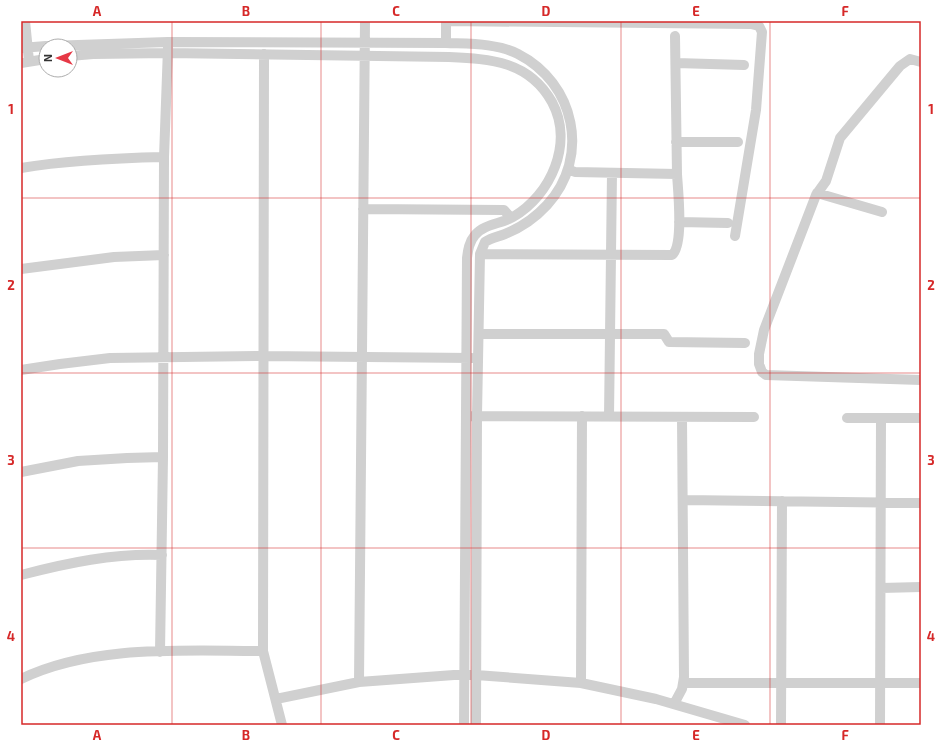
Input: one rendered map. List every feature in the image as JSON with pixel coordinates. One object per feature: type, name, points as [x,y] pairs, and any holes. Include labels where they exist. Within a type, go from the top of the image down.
[{"type":"street","points":[[24,21],[25,62],[38,60]]},
{"type":"street","points":[[359,682],[365,21]]},
{"type":"street","points":[[446,43],[446,21],[678,22],[751,24],[759,26],[762,32],[756,110],[735,236]]},
{"type":"street","points":[[480,254],[672,255],[678,247],[679,222],[676,142],[675,36]]},
{"type":"street","points":[[160,652],[163,457],[164,157],[168,42]]},
{"type":"street","points":[[78,45],[168,42],[446,43],[486,45],[500,48],[522,57],[548,77],[558,88],[570,115],[574,141],[568,169],[556,194],[546,206],[525,224],[485,242],[480,254],[477,416],[476,725]]},
{"type":"street","points":[[24,48],[38,47]]},
{"type":"street","points":[[78,55],[168,53],[488,59],[514,66],[527,74],[548,96],[558,118],[561,140],[560,152],[552,174],[532,203],[511,218],[475,234],[469,245],[467,258],[464,725]]},
{"type":"street","points":[[264,54],[262,356],[263,651],[265,664],[276,699],[282,725]]},
{"type":"street","points":[[921,62],[910,59],[906,61],[848,127],[836,148],[826,181],[817,192],[764,330],[759,354],[759,364],[762,372],[770,375],[921,380]]},
{"type":"street","points":[[676,63],[744,65]]},
{"type":"street","points":[[676,142],[738,142]]},
{"type":"street","points":[[21,168],[43,164],[119,158],[164,157]]},
{"type":"street","points":[[568,169],[575,172],[677,174]]},
{"type":"street","points":[[609,417],[612,173]]},
{"type":"street","points":[[817,192],[882,212]]},
{"type":"street","points":[[363,209],[504,210],[511,218]]},
{"type":"street","points":[[679,222],[728,223]]},
{"type":"street","points":[[21,269],[114,257],[164,255]]},
{"type":"street","points":[[479,334],[664,334],[669,342],[745,343]]},
{"type":"street","points":[[21,370],[110,358],[262,356],[478,358]]},
{"type":"street","points":[[466,416],[682,418],[754,417]]},
{"type":"street","points":[[581,684],[582,416]]},
{"type":"street","points":[[674,704],[683,683],[682,418]]},
{"type":"street","points":[[847,418],[921,418]]},
{"type":"street","points":[[880,725],[881,418]]},
{"type":"street","points":[[21,472],[78,461],[163,457]]},
{"type":"street","points":[[683,500],[921,503]]},
{"type":"street","points":[[781,725],[782,501]]},
{"type":"street","points":[[21,575],[64,564],[105,557],[162,555]]},
{"type":"street","points":[[881,588],[921,587]]},
{"type":"street","points":[[21,679],[51,668],[117,654],[263,651]]},
{"type":"street","points":[[276,699],[359,682],[476,675],[581,684],[674,704],[745,725]]},
{"type":"street","points":[[683,683],[921,683]]}]
